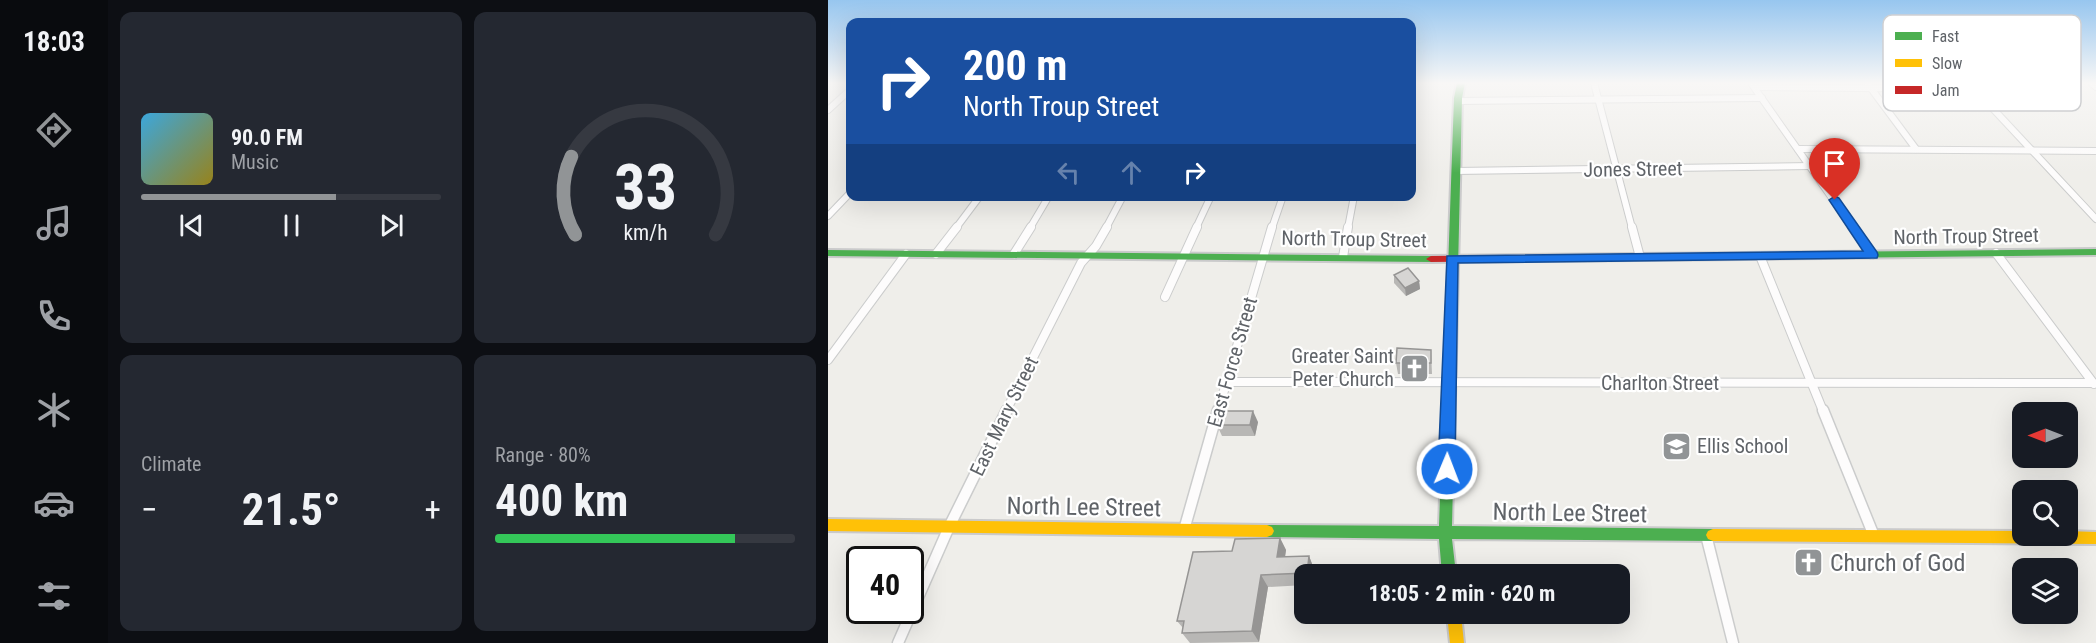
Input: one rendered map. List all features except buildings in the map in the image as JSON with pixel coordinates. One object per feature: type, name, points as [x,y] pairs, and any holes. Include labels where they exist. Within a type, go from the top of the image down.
[{"type":"street","points":[[1448,564],[1445,533],[1457,113]]},
{"type":"street","points":[[1602,113],[1640,257]]},
{"type":"street","points":[[1773,113],[1872,255]]},
{"type":"street","points":[[1890,113],[1916,149]]},
{"type":"street","points":[[1997,113],[2096,219]]},
{"type":"street","points":[[1798,148],[2096,151]]},
{"type":"street","name":"Jones Street","points":[[1455,171],[1811,166]]},
{"type":"street","points":[[828,216],[846,197]]},
{"type":"street","points":[[936,254],[976,201]]},
{"type":"street","points":[[1014,254],[1046,201]]},
{"type":"street","name":"East Mary Street","points":[[898,643],[949,527],[1050,322],[1120,201]]},
{"type":"street","points":[[1165,297],[1209,201]]},
{"type":"street","name":"East Force Street","points":[[1184,530],[1262,256],[1281,201]]},
{"type":"street","points":[[1342,257],[1353,201]]},
{"type":"street","name":"North Troup Street","points":[[828,253],[1452,259],[2096,252]]},
{"type":"street","points":[[828,360],[906,254]]},
{"type":"street","points":[[1996,254],[2095,385]]},
{"type":"street","points":[[1760,256],[1874,536]]},
{"type":"street","name":"Charlton Street","points":[[1226,382],[1812,382],[2095,385]]},
{"type":"street","name":"North Lee Street","points":[[828,525],[2096,538]]},
{"type":"street","points":[[1706,535],[1733,643]]},
{"type":"street","points":[[1455,624],[1457,643]]},
{"type":"traffic: fast","points":[[1448,564],[1445,533],[1458,113]]},
{"type":"traffic: fast","points":[[1745,256],[2096,252]]},
{"type":"traffic: fast","points":[[828,253],[1431,259]]},
{"type":"traffic: fast","points":[[1267,531],[1713,535]]},
{"type":"traffic: slow","points":[[828,525],[1267,531]]},
{"type":"traffic: slow","points":[[1713,535],[2096,538]]},
{"type":"traffic: slow","points":[[1455,624],[1457,643]]},
{"type":"traffic: jam","points":[[1431,259],[1745,256]]},
{"type":"place","name":"Greater Saint Peter Church","points":[[1415,368]]},
{"type":"place","name":"Ellis School","points":[[1676,446]]},
{"type":"place","name":"Church of God","points":[[1809,563]]},
{"type":"route","points":[[1447,469],[1452,259],[1872,255],[1835,200]]}]
